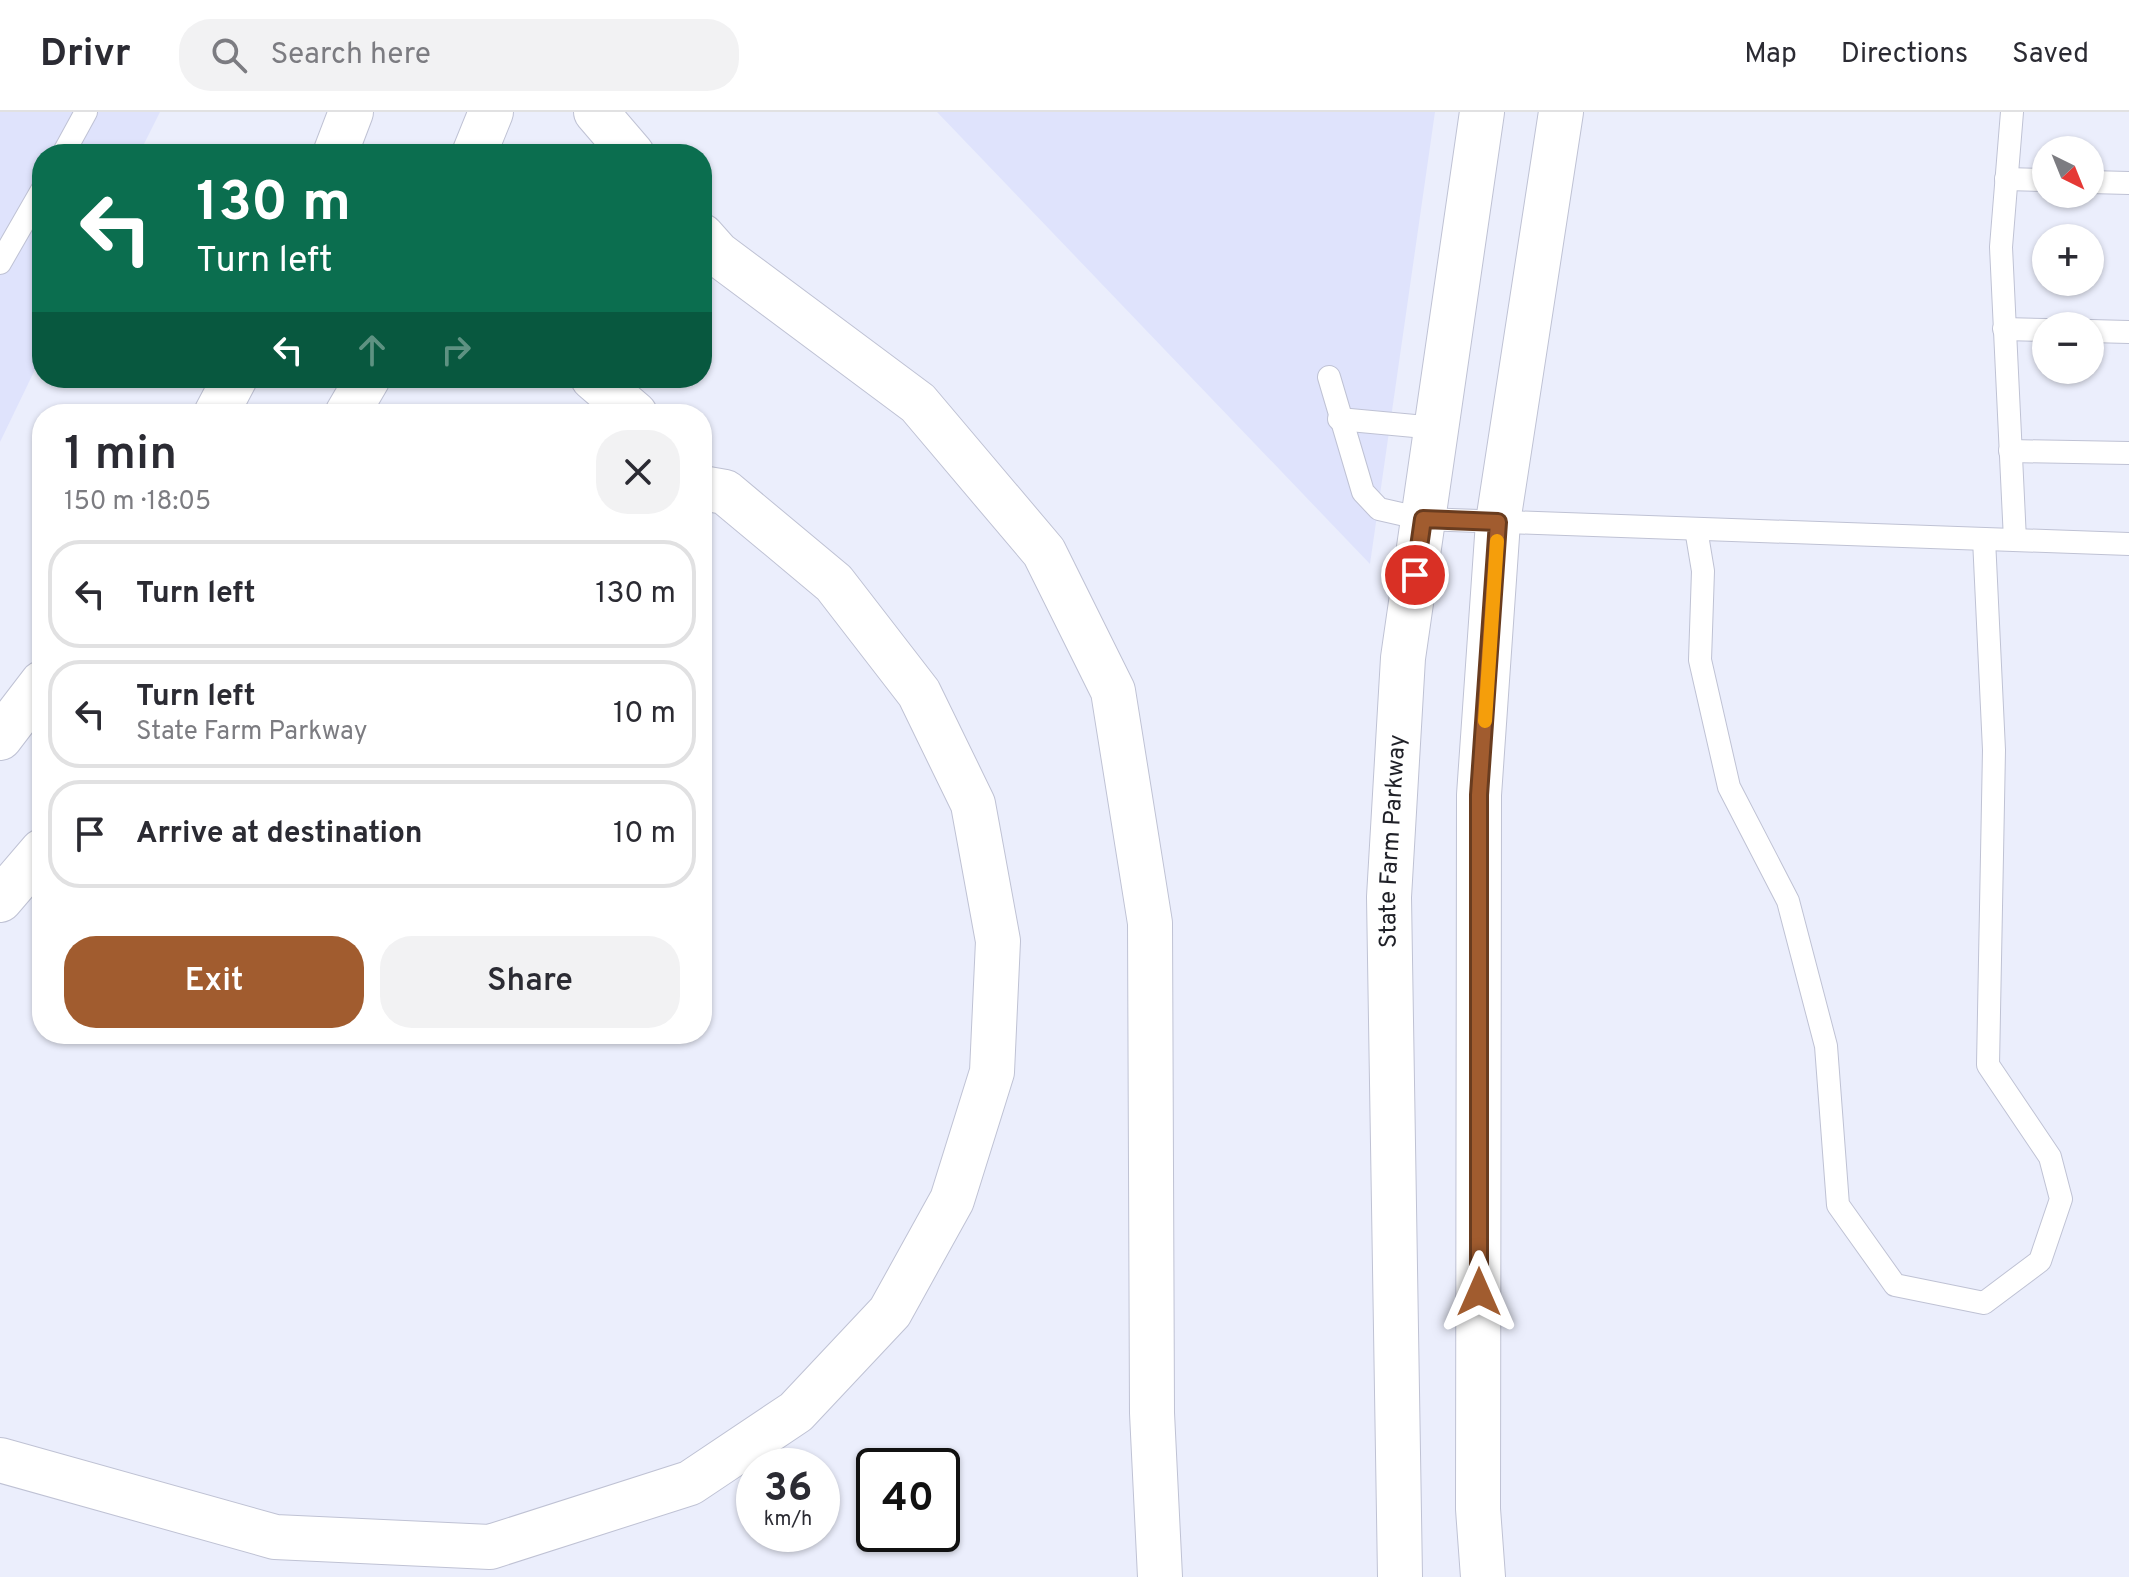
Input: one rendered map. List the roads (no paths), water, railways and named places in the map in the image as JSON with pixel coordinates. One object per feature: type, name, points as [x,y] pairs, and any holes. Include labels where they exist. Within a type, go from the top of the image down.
[{"type":"main road","points":[[339,144],[351,112]]},
{"type":"main road","points":[[478,144],[491,112]]},
{"type":"main road","points":[[596,112],[623,144]]},
{"type":"main road","name":"State Farm Parkway","points":[[1400,1577],[1389,897],[1403,658],[1482,112]]},
{"type":"main road","points":[[1483,1577],[1478,1509],[1479,795],[1498,522],[1561,112]]},
{"type":"main road","points":[[712,250],[918,403],[1044,552],[1113,691],[1150,923],[1152,1413],[1160,1577]]},
{"type":"main road","points":[[605,388],[623,404]]},
{"type":"main road","points":[[0,1460],[275,1537],[490,1547],[690,1483],[796,1412],[890,1312],[952,1200],[992,1072],[998,941],[973,804],[919,693],[834,583],[712,486]]},
{"type":"main road","points":[[0,738],[32,696]]},
{"type":"main road","points":[[0,900],[32,863]]},
{"type":"lane","points":[[68,144],[86,112]]},
{"type":"lane","points":[[2012,112],[2001,247],[2015,540]]},
{"type":"lane","points":[[2006,179],[2032,180]]},
{"type":"lane","points":[[2104,182],[2129,183]]},
{"type":"lane","points":[[0,263],[32,207]]},
{"type":"lane","points":[[2004,329],[2032,330]]},
{"type":"lane","points":[[2104,331],[2129,332]]},
{"type":"lane","points":[[1329,377],[1363,492],[1379,509],[1423,519],[2129,544]]},
{"type":"lane","points":[[1339,419],[1436,428]]},
{"type":"lane","points":[[2010,451],[2129,453]]},
{"type":"lane","points":[[1696,529],[1703,571],[1700,660],[1729,787],[1788,901],[1826,1046],[1838,1205],[1895,1285],[1984,1303],[2040,1261],[2061,1199],[2050,1157],[1988,1065],[1994,750],[1984,539]]}]
